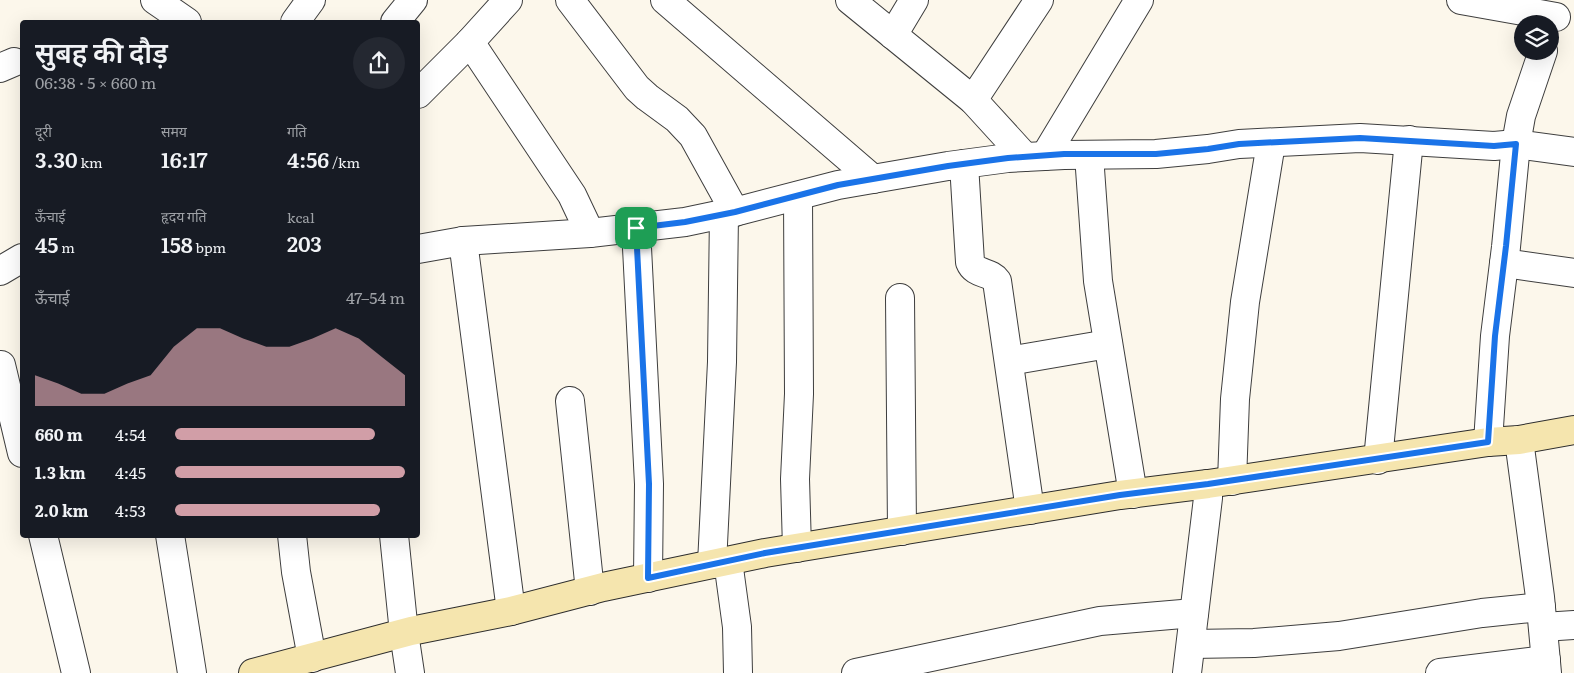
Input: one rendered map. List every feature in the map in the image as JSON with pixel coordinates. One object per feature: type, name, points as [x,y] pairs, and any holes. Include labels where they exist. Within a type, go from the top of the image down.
[{"type":"street","points":[[155,0],[184,20]]},
{"type":"street","points":[[397,20],[413,0]]},
{"type":"street","points":[[420,92],[470,42],[508,0]]},
{"type":"street","points":[[570,0],[637,88],[677,119],[693,136],[730,213],[722,362],[720,563],[737,627],[738,673]]},
{"type":"street","points":[[665,0],[873,179]]},
{"type":"street","points":[[850,0],[973,100],[1035,156]]},
{"type":"street","points":[[893,35],[914,0]]},
{"type":"street","points":[[973,100],[1039,0]]},
{"type":"street","points":[[1035,156],[1139,0]]},
{"type":"street","points":[[1460,0],[1550,15]]},
{"type":"street","points":[[470,42],[567,187],[590,233]]},
{"type":"street","points":[[1488,442],[1495,336],[1516,144],[1521,116],[1540,60]]},
{"type":"street","points":[[420,250],[463,241],[590,233],[685,222],[730,213],[838,185],[964,164],[1035,156],[1156,154],[1239,144],[1360,138],[1494,146],[1516,144],[1574,152]]},
{"type":"street","points":[[1378,460],[1409,140]]},
{"type":"street","points":[[1187,673],[1208,498],[1220,483],[1235,399],[1244,302],[1271,143]]},
{"type":"street","points":[[1089,154],[1098,282],[1133,494]]},
{"type":"street","points":[[964,164],[970,262],[976,271],[990,275],[997,282],[1030,510]]},
{"type":"street","points":[[797,548],[795,479],[799,394],[798,196]]},
{"type":"street","points":[[636,228],[649,484],[648,578]]},
{"type":"street","points":[[463,241],[511,611]]},
{"type":"street","points":[[0,271],[20,259]]},
{"type":"street","points":[[1504,263],[1574,273]]},
{"type":"street","points":[[900,298],[902,531]]},
{"type":"street","points":[[1009,361],[1108,344]]},
{"type":"street","points":[[8,362],[20,440]]},
{"type":"street","points":[[570,401],[590,590]]},
{"type":"street","points":[[253,673],[404,634],[511,611],[590,590],[797,548],[1133,494],[1378,460],[1488,442],[1519,440],[1574,430]]},
{"type":"street","points":[[1440,673],[1547,667],[1519,440]]},
{"type":"street","points":[[43,538],[76,673]]},
{"type":"street","points":[[170,538],[192,673]]},
{"type":"street","points":[[292,538],[296,572],[312,658]]},
{"type":"street","points":[[394,538],[410,673]]},
{"type":"street","points":[[856,673],[1100,622],[1194,613]]},
{"type":"street","points":[[1191,644],[1254,643],[1339,636],[1482,613],[1542,617],[1574,625]]},
{"type":"route","points":[[1360,138],[1494,146],[1516,144],[1495,336],[1488,442],[1413,455],[1120,495],[765,553],[648,578],[649,484],[636,228],[685,222],[735,212],[838,185],[948,166],[1008,158],[1064,154],[1156,154],[1239,144],[1360,138]]}]
